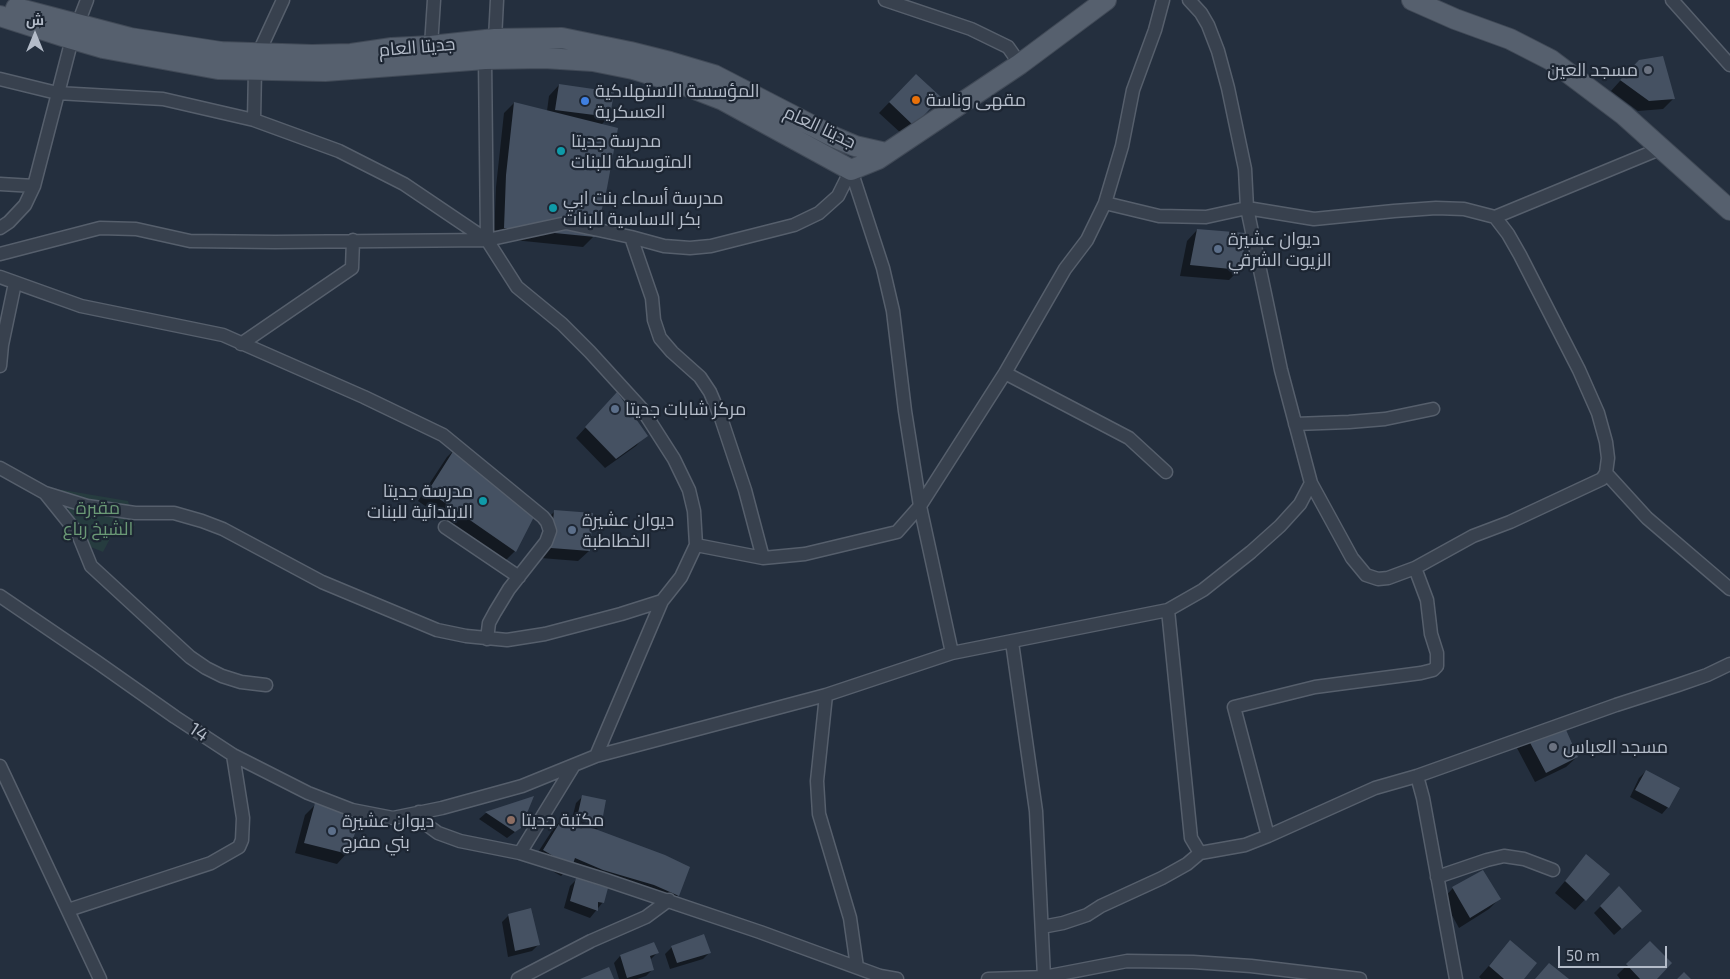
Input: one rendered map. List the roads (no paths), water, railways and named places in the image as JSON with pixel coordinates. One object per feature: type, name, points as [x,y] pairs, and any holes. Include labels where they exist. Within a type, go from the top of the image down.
[{"type":"main road","points":[[886,153],[1020,64],[1106,0]]},
{"type":"main road","points":[[1412,0],[1455,19],[1510,39],[1545,57],[1624,115],[1730,210]]},
{"type":"main road","name":"جديتا العام","points":[[0,4],[74,32]]},
{"type":"main road","name":"جديتا العام","points":[[0,16],[74,32],[130,38],[221,52],[257,61],[312,55],[351,54],[393,57],[544,58],[592,61],[634,69],[723,100],[851,170],[878,159],[886,153]]},
{"type":"main road","name":"جديتا العام","points":[[393,57],[431,46],[495,40],[562,38],[670,62],[714,76],[836,138],[855,146],[886,153]]},
{"type":"street","points":[[0,228],[9,222],[25,205],[34,186],[74,32],[87,0]]},
{"type":"street","points":[[254,120],[257,61],[283,0]]},
{"type":"street","points":[[431,46],[434,0]]},
{"type":"street","points":[[495,40],[497,0]]},
{"type":"street","points":[[886,0],[971,29],[1008,47],[1020,64]]},
{"type":"street","points":[[696,545],[763,558],[805,554],[897,532],[920,506],[1005,374],[1065,269],[1087,240],[1105,203],[1122,146],[1133,90],[1155,30],[1163,0]]},
{"type":"street","points":[[1189,0],[1201,13],[1208,25],[1228,88],[1245,169],[1247,208],[1281,370],[1311,483],[1352,558],[1366,575],[1378,579],[1388,578],[1415,568],[1473,536],[1510,522],[1593,484],[1602,479],[1606,473],[1608,458],[1606,442],[1598,413],[1579,370],[1520,255],[1508,234],[1495,217]]},
{"type":"street","points":[[1672,0],[1730,64]]},
{"type":"street","points":[[485,59],[487,240]]},
{"type":"street","points":[[0,79],[57,93],[163,99],[254,120],[339,150],[404,184],[487,240],[517,287],[562,324],[642,408],[674,459],[689,490],[694,512],[696,545],[681,578],[662,601],[596,756]]},
{"type":"street","points":[[1105,203],[1159,216],[1206,216],[1247,208],[1314,219],[1436,208],[1464,209],[1495,217],[1662,148]]},
{"type":"street","points":[[0,254],[100,228],[136,228],[190,241],[275,242],[487,240],[566,224],[631,237],[664,246],[690,248],[711,246],[794,225],[819,213],[838,196],[851,170]]},
{"type":"street","points":[[851,170],[883,268],[893,311],[905,411],[920,506],[952,653]]},
{"type":"street","points":[[0,184],[34,186]]},
{"type":"street","points":[[631,237],[652,298],[654,320],[660,338],[672,352],[700,377],[710,392],[721,418],[745,490],[763,558]]},
{"type":"street","points":[[241,344],[352,268],[353,240]]},
{"type":"street","points":[[0,278],[81,306],[223,335],[364,396],[443,435],[543,517],[550,531],[546,542],[509,589],[489,622],[487,639]]},
{"type":"street","points":[[0,366],[2,345],[15,283]]},
{"type":"street","points":[[1005,374],[1129,438],[1166,472]]},
{"type":"street","points":[[1295,424],[1385,419],[1433,409]]},
{"type":"street","points":[[0,468],[45,493],[87,506],[135,513],[174,513],[224,529],[322,582],[437,630],[487,639],[507,640],[545,634],[662,601]]},
{"type":"street","points":[[1606,473],[1647,518],[1730,590]]},
{"type":"street","name":"14","points":[[0,596],[233,755],[308,793],[352,810],[393,818],[442,808],[522,786],[596,756],[826,695],[952,653],[1168,610],[1204,590],[1251,552],[1280,526],[1300,504],[1311,483]]},
{"type":"street","points":[[45,493],[78,534],[91,566],[190,657],[222,676],[241,682],[266,685]]},
{"type":"street","points":[[444,527],[519,577]]},
{"type":"street","points":[[1268,836],[1234,707],[1315,687],[1433,670],[1437,666],[1437,653],[1431,634],[1427,600],[1415,568]]},
{"type":"street","points":[[1168,610],[1191,838],[1200,853]]},
{"type":"street","points":[[1012,642],[1036,811],[1044,977]]},
{"type":"street","points":[[1042,927],[1063,924],[1087,915],[1162,878],[1187,864],[1200,853],[1245,844],[1268,836],[1375,788],[1417,776],[1616,705],[1707,675],[1730,664]]},
{"type":"street","points":[[826,695],[818,781],[819,814],[850,918],[857,967]]},
{"type":"street","points":[[68,910],[211,864],[238,847],[242,840],[243,818],[233,755]]},
{"type":"street","points":[[520,853],[574,765]]},
{"type":"street","points":[[0,766],[100,979]]},
{"type":"street","points":[[1417,776],[1423,798],[1456,979]]},
{"type":"street","points":[[419,812],[427,825],[438,833],[460,841],[520,853],[669,900],[880,976],[897,979]]},
{"type":"street","points":[[1437,877],[1504,856],[1524,859],[1553,870]]},
{"type":"street","points":[[518,979],[590,941],[646,916],[669,900]]},
{"type":"street","points":[[988,979],[1044,977],[1127,961],[1193,962],[1252,966],[1360,979]]},
{"type":"place","name":"مسجد العين","points":[[1648,70]]},
{"type":"place","name":"مقهى وناسة","points":[[916,100]]},
{"type":"place","name":"المؤسسة الاستهلاكية العسكرية","points":[[585,101]]},
{"type":"place","name":"مدرسة جديتا المتوسطة للبنات","points":[[561,151]]},
{"type":"place","name":"مدرسة أسماء بنت ابي بكر الاساسية للبنات","points":[[553,208]]},
{"type":"place","name":"ديوان عشيرة الزيوت الشرقي","points":[[1218,249]]},
{"type":"place","name":"مركز شابات جديتا","points":[[615,409]]},
{"type":"place","name":"مدرسة جديتا الابتدائية للبنات","points":[[483,501]]},
{"type":"place","name":"ديوان عشيرة الخطاطبة","points":[[572,530]]},
{"type":"place","name":"مسجد العباس","points":[[1553,747]]},
{"type":"place","name":"مكتبة جديتا","points":[[511,820]]},
{"type":"place","name":"ديوان عشيرة بني مفرج","points":[[332,831]]},
{"type":"park label","name":"مقبرة الشيخ رباع","points":[[98,518]]}]
